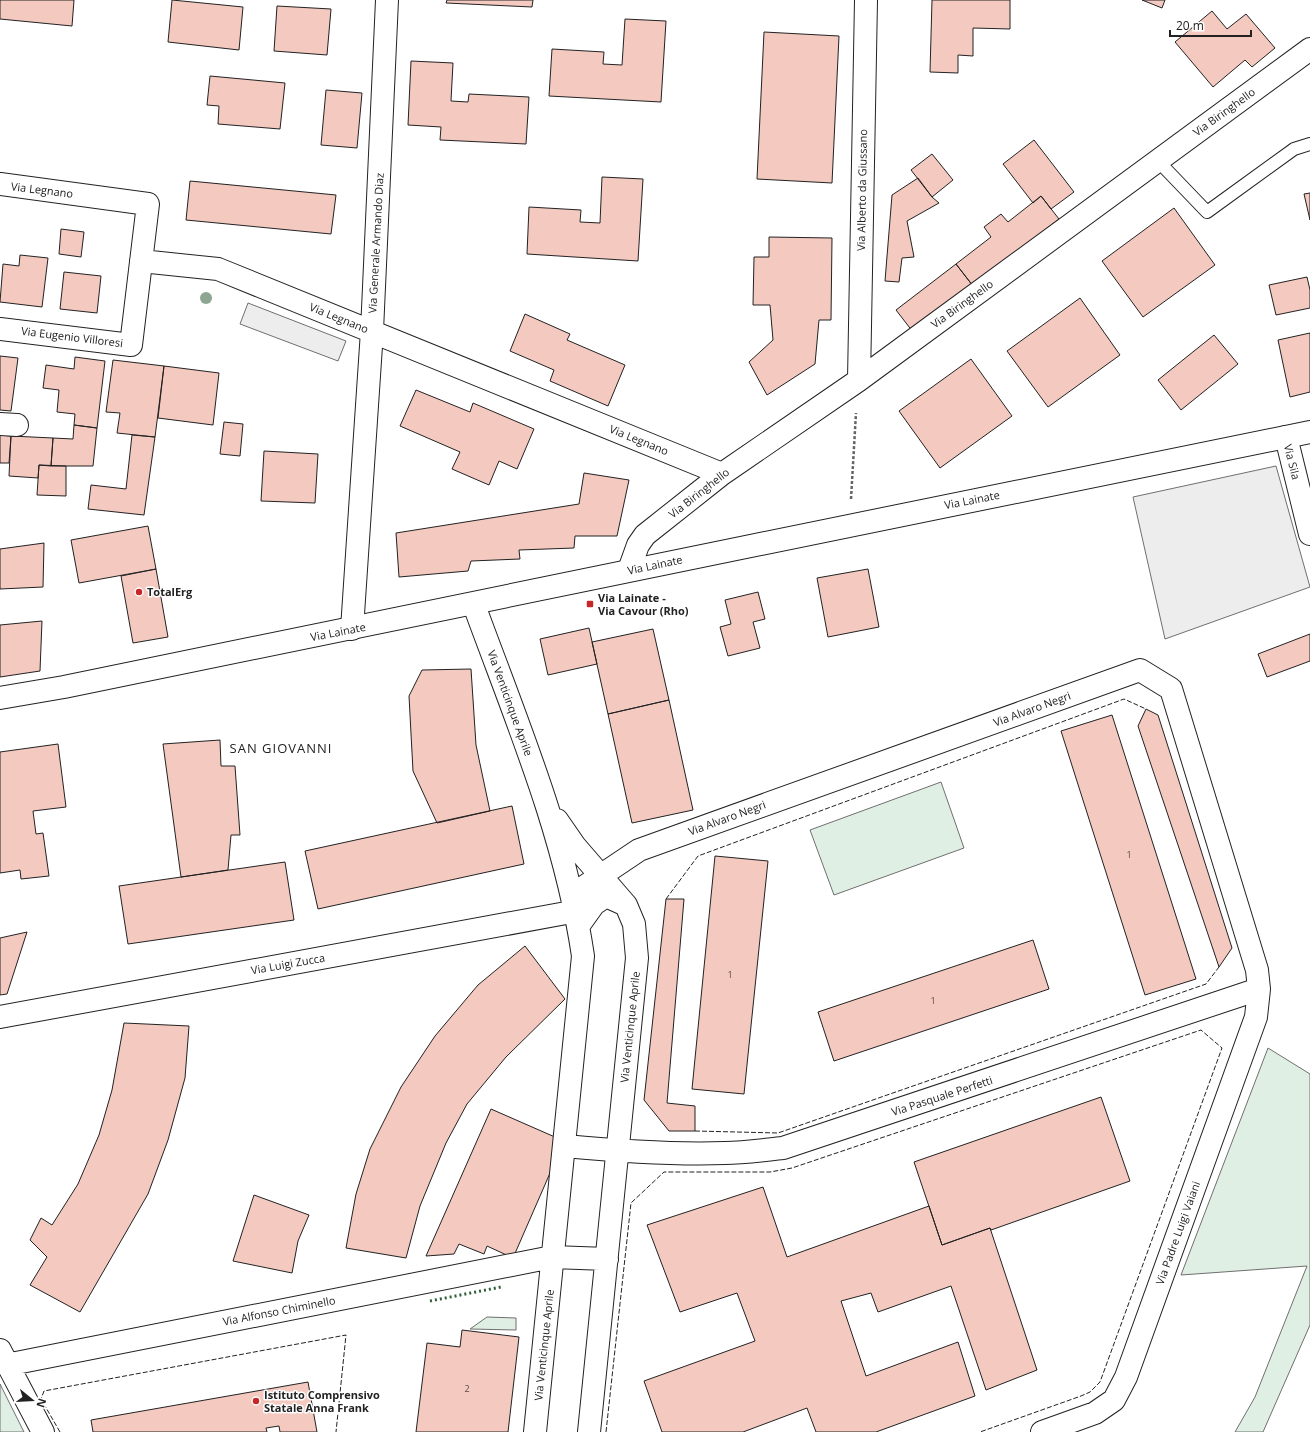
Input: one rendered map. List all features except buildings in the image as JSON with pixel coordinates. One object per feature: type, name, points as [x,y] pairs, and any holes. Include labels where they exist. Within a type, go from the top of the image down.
[{"type":"street","name":"Via Generale Armando Diaz","points":[[352,629],[372,331],[387,0]]},
{"type":"street","name":"Via Alberto da Giussano","points":[[858,380],[866,0]]},
{"type":"street","name":"Via Biringhello","points":[[629,570],[638,545],[645,535],[722,474],[858,380],[1310,49]]},
{"type":"street","name":"Via Legnano","points":[[0,184],[148,204],[141,261],[218,269],[722,474]]},
{"type":"street","name":"Via Eugenio Villoresi","points":[[0,329],[131,345],[141,261]]},
{"type":"street","name":"Via Lainate","points":[[0,698],[64,687],[474,605],[629,570],[1310,432]]},
{"type":"street","name":"Via Sila","points":[[1286,436],[1310,534]]},
{"type":"street","name":"Via Venticinque Aprile","points":[[474,605],[547,802],[576,910],[583,956],[535,1432]]},
{"type":"street","name":"Via Alvaro Negri","points":[[602,876],[639,850],[1140,670],[1171,689],[1257,970],[1259,989]]},
{"type":"street","name":"Via Venticinque Aprile","points":[[547,802],[575,846],[626,904],[634,924],[637,958],[589,1432]]},
{"type":"street","points":[[576,910],[602,876]]},
{"type":"street","points":[[576,910],[594,904],[606,896],[626,904]]},
{"type":"street","name":"Via Luigi Zucca","points":[[0,1017],[576,910]]},
{"type":"street","name":"Via Pasquale Perfetti","points":[[617,1151],[725,1153],[783,1148],[1259,989]]},
{"type":"street","name":"Via Padre Luigi Vaiani","points":[[1042,1432],[1095,1413],[1114,1400],[1126,1377],[1256,1016],[1259,989]]},
{"type":"street","points":[[565,1146],[617,1151]]},
{"type":"street","points":[[552,1257],[606,1259]]},
{"type":"street","name":"Via Alfonso Chiminello","points":[[3,1357],[552,1257]]},
{"type":"street","points":[[3,1357],[42,1432]]},
{"type":"lane","points":[[1158,161],[1207,212],[1294,149],[1310,144]]},
{"type":"path","points":[[849,525],[858,380]]},
{"type":"green space","points":[[941,782],[964,848],[834,895],[810,830]]},
{"type":"green space","points":[[1268,1048],[1310,1074],[1310,1325],[1263,1432],[1235,1432],[1255,1397],[1307,1266],[1181,1275]]},
{"type":"green space","points":[[487,1317],[516,1318],[516,1330],[470,1329]]},
{"type":"green space","points":[[0,1384],[24,1432],[0,1432]]},
{"type":"shaded area","points":[[248,303],[346,341],[338,361],[240,324]]},
{"type":"shaded area","points":[[1276,466],[1310,587],[1165,639],[1133,497]]},
{"type":"hedge","points":[[430,1301],[501,1287]]},
{"type":"fence","points":[[666,899],[698,856],[1124,699],[1146,709]]},
{"type":"fence","points":[[695,1131],[778,1133],[1206,984],[1219,967]]},
{"type":"fence","points":[[606,1432],[631,1203],[664,1172],[770,1172],[792,1168],[1201,1030],[1222,1048],[1100,1382],[1090,1392],[1081,1396],[980,1432]]},
{"type":"fence","points":[[60,1432],[41,1399],[44,1391],[346,1335],[336,1432]]},
{"type":"place","name":"TotalErg","points":[[139,592]]},
{"type":"place","name":"Via Lainate - Via Cavour (Rho)","points":[[590,604]]},
{"type":"place","name":"Istituto Comprensivo Statale Anna Frank","points":[[256,1401]]},
{"type":"district","name":"SAN GIOVANNI","points":[[281,748]]}]
